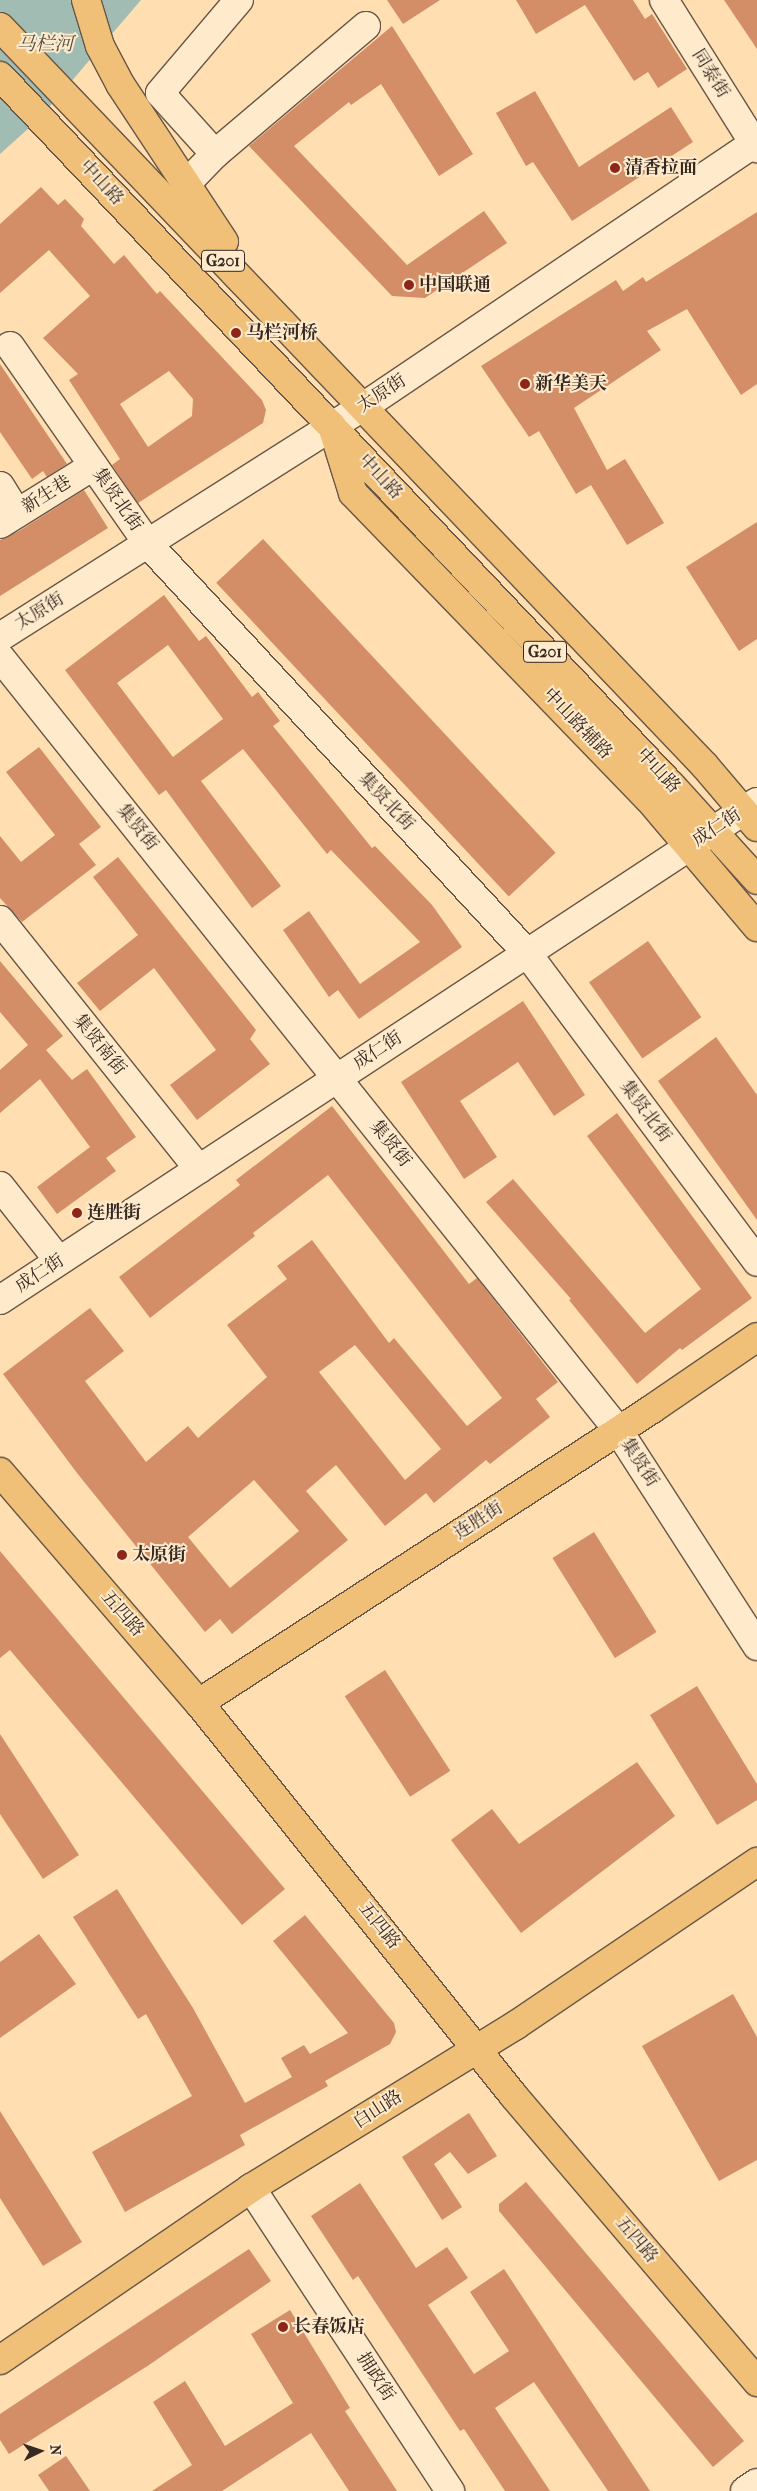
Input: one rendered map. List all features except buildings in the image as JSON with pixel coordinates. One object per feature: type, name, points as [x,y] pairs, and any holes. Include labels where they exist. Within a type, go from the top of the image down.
[{"type":"main road","points":[[86,0],[100,46],[120,84],[268,308]]},
{"type":"main road","name":"中山路","points":[[0,27],[752,813]]},
{"type":"main road","name":"中山路","points":[[0,76],[332,426],[757,880]]},
{"type":"main road","name":"中山路辅路","points":[[332,426],[353,493],[642,791],[757,927]]},
{"type":"main road","name":"连胜街","points":[[199,1703],[618,1430],[757,1337]]},
{"type":"main road","name":"五四路","points":[[0,1472],[199,1703],[513,2095],[757,2382]]},
{"type":"main road","name":"白山路","points":[[0,2360],[251,2188],[477,2049],[757,1862]]},
{"type":"street","points":[[215,154],[160,93],[239,0]]},
{"type":"street","name":"同泰街","points":[[664,0],[756,144]]},
{"type":"street","points":[[185,185],[215,154],[366,26]]},
{"type":"street","name":"太原街","points":[[0,637],[363,407],[756,144]]},
{"type":"street","name":"集贤北街","points":[[10,346],[148,544],[527,953],[757,1262]]},
{"type":"street","name":"新生巷","points":[[9,519],[94,466]]},
{"type":"street","points":[[0,486],[9,519]]},
{"type":"street","name":"集贤街","points":[[0,657],[618,1430],[757,1646]]},
{"type":"street","name":"成仁街","points":[[0,1300],[712,831],[752,813]]},
{"type":"street","name":"集贤南街","points":[[0,920],[199,1169]]},
{"type":"street","points":[[0,1186],[59,1261]]},
{"type":"street","name":"拥政街","points":[[251,2188],[450,2491]]},
{"type":"street","points":[[745,2491],[757,2483]]},
{"type":"water","name":"马栏河","points":[[0,0],[141,0],[40,118],[0,154]]},
{"type":"place","name":"清香拉面","points":[[615,168]]},
{"type":"place","name":"中国联通","points":[[409,285]]},
{"type":"place","name":"马栏河桥","points":[[236,333]]},
{"type":"place","name":"新华美天","points":[[525,384]]},
{"type":"place","name":"连胜街","points":[[77,1213]]},
{"type":"place","name":"太原街","points":[[122,1555]]},
{"type":"place","name":"长春饭店","points":[[283,2327]]}]
